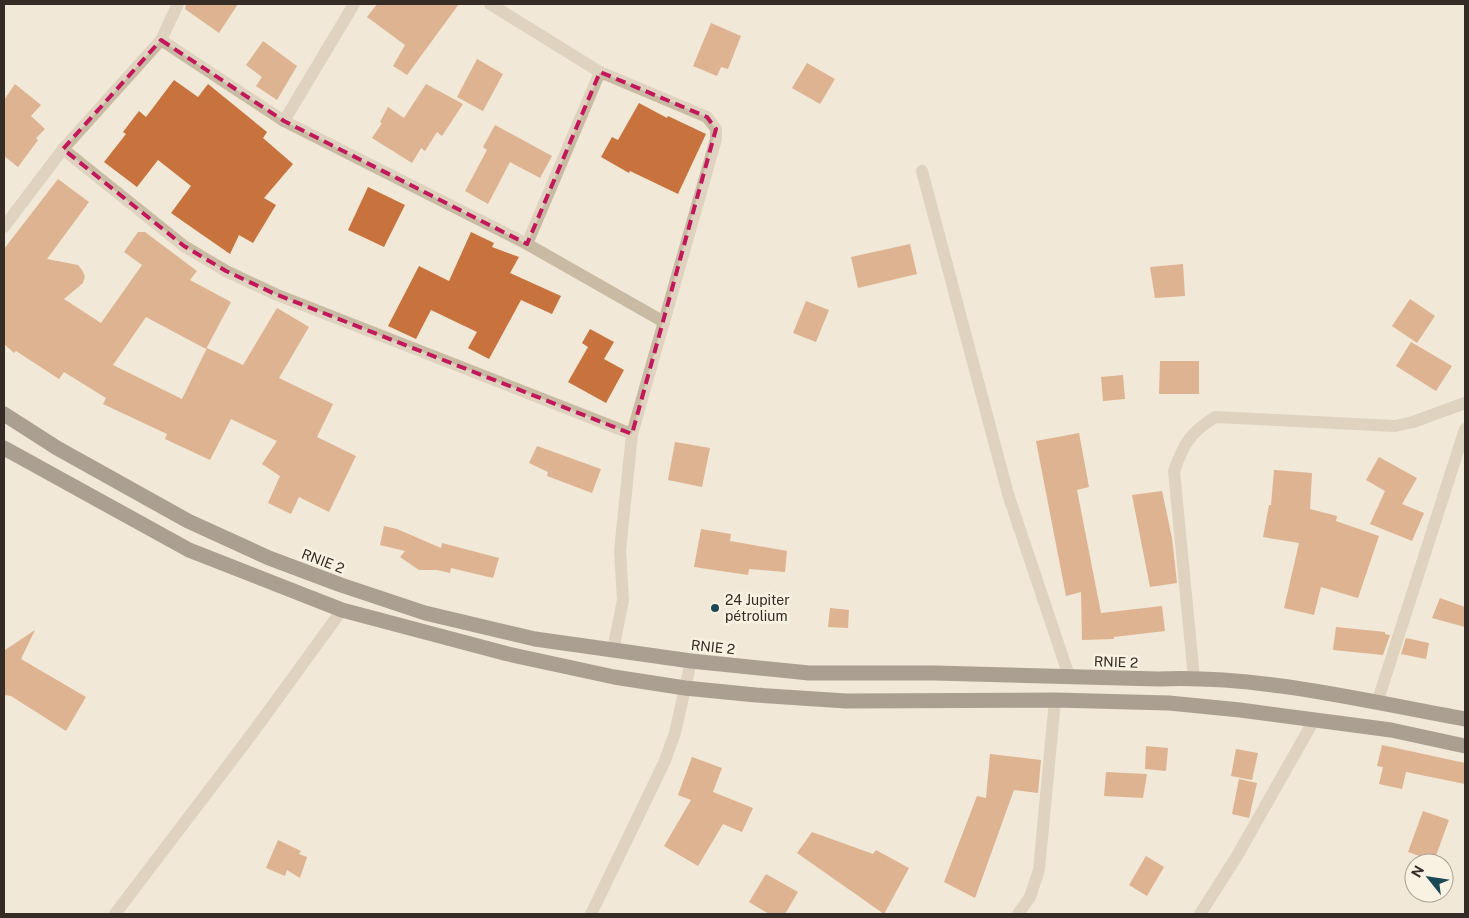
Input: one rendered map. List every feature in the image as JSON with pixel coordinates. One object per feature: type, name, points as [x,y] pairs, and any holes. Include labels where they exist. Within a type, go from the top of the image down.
[{"type":"highway","name":"RNIE 2","points":[[4,414],[57,448],[188,521],[269,558],[341,585],[425,613],[535,639],[691,661],[809,673],[936,672],[1159,679],[1194,678],[1290,687],[1465,719]]},
{"type":"highway","points":[[4,448],[189,550],[342,610],[508,654],[614,677],[756,696],[846,701],[1055,700],[1169,703],[1240,710],[1391,730],[1465,746]]},
{"type":"street","points":[[4,227],[63,149],[161,40],[178,4]]},
{"type":"street","points":[[284,121],[354,4]]},
{"type":"street","points":[[490,4],[600,72],[707,117],[716,129],[716,139],[632,434],[620,551],[623,600],[614,650]]},
{"type":"street","points":[[161,40],[284,121],[528,244],[664,322]]},
{"type":"street","points":[[528,244],[600,72]]},
{"type":"street","points":[[63,149],[184,246],[226,271],[275,294],[632,434]]},
{"type":"street","points":[[922,171],[1008,494],[1069,676]]},
{"type":"street","points":[[1194,678],[1174,471],[1181,452],[1196,429],[1215,417],[1395,426],[1413,422],[1465,403]]},
{"type":"street","points":[[1377,703],[1465,429]]},
{"type":"street","points":[[115,914],[251,736],[342,610]]},
{"type":"street","points":[[591,914],[664,763],[675,733],[691,661]]},
{"type":"street","points":[[1018,914],[1030,897],[1039,870],[1055,700]]},
{"type":"street","points":[[1200,914],[1237,856],[1314,720]]},
{"type":"highlighted area","points":[[161,40],[284,121],[527,244],[600,72],[707,117],[716,129],[632,434],[275,294],[226,271],[184,246],[63,149]]},
{"type":"building","points":[[186,4],[238,4],[219,33],[185,9]]},
{"type":"building","points":[[377,4],[459,4],[407,75],[393,66],[405,45],[367,17]]},
{"type":"building","points":[[711,23],[741,36],[728,69],[721,67],[717,76],[693,66]]},
{"type":"building","points":[[263,41],[297,66],[277,100],[256,86],[262,77],[246,65]]},
{"type":"building","points":[[477,59],[503,74],[483,111],[457,97]]},
{"type":"building","points":[[807,63],[835,79],[820,104],[792,88]]},
{"type":"building","points":[[174,80],[198,97],[208,84],[267,132],[263,138],[293,164],[264,198],[276,205],[253,243],[239,235],[230,254],[171,213],[191,186],[158,160],[137,187],[104,162],[126,134],[123,132],[139,111],[146,117]]},
{"type":"building","points":[[15,84],[41,105],[31,116],[45,129],[36,138],[38,140],[18,167],[4,156],[4,100]]},
{"type":"building","points":[[426,84],[463,104],[442,136],[437,132],[425,151],[421,148],[412,163],[372,138],[382,123],[380,122],[388,107],[404,118]]},
{"type":"building","points":[[639,103],[667,118],[668,116],[706,134],[678,194],[630,171],[629,173],[601,157],[612,137],[618,140]]},
{"type":"building","points":[[495,125],[552,156],[540,178],[510,162],[488,204],[465,191],[487,150],[483,147]]},
{"type":"building","points":[[58,179],[89,202],[47,259],[78,265],[85,276],[83,283],[64,299],[101,323],[142,265],[124,252],[138,232],[145,232],[197,271],[190,280],[231,302],[206,349],[146,317],[113,365],[182,399],[207,348],[243,365],[277,308],[309,327],[279,378],[333,404],[317,437],[356,456],[329,512],[299,497],[291,514],[268,503],[280,476],[262,464],[277,441],[231,419],[210,460],[165,439],[167,434],[103,404],[106,398],[64,372],[59,379],[16,351],[14,353],[4,344],[4,249]]},
{"type":"building","points":[[368,187],[405,205],[384,247],[348,230]]},
{"type":"building","points":[[471,232],[494,243],[492,247],[519,257],[510,273],[561,296],[552,314],[521,300],[489,359],[468,348],[477,332],[431,310],[416,339],[388,326],[419,266],[449,281]]},
{"type":"building","points":[[910,244],[917,274],[858,288],[851,257]]},
{"type":"building","points":[[1183,264],[1185,296],[1155,298],[1150,267]]},
{"type":"building","points":[[1410,299],[1435,316],[1417,343],[1392,326]]},
{"type":"building","points":[[806,301],[829,310],[816,342],[793,333]]},
{"type":"building","points":[[590,329],[614,342],[604,359],[624,370],[606,403],[568,382],[588,347],[582,343]]},
{"type":"building","points":[[1411,342],[1452,366],[1436,391],[1396,366]]},
{"type":"building","points":[[1160,361],[1199,361],[1199,394],[1159,394]]},
{"type":"building","points":[[1123,375],[1125,399],[1103,401],[1101,377]]},
{"type":"building","points":[[1079,433],[1089,487],[1077,490],[1101,613],[1162,606],[1165,631],[1114,637],[1114,639],[1082,640],[1081,592],[1066,596],[1036,441]]},
{"type":"building","points":[[675,442],[710,448],[702,487],[668,480]]},
{"type":"building","points":[[537,446],[601,469],[592,493],[547,476],[548,472],[529,463]]},
{"type":"building","points":[[1379,457],[1417,478],[1402,504],[1424,513],[1412,541],[1370,524],[1385,491],[1366,480]]},
{"type":"building","points":[[1274,470],[1312,473],[1310,509],[1337,516],[1336,521],[1379,536],[1358,598],[1321,587],[1314,615],[1284,608],[1299,543],[1263,537],[1269,505],[1271,505]]},
{"type":"building","points":[[1162,491],[1172,538],[1177,583],[1150,587],[1132,495]]},
{"type":"building","points":[[384,526],[397,529],[441,548],[442,543],[499,558],[493,578],[451,568],[450,573],[437,570],[419,570],[400,557],[405,551],[380,545]]},
{"type":"building","points":[[701,529],[731,534],[730,541],[787,551],[785,572],[749,569],[748,575],[694,567]]},
{"type":"building","points":[[1440,598],[1465,607],[1465,627],[1432,618]]},
{"type":"building","points":[[830,608],[849,610],[848,628],[828,627]]},
{"type":"building","points":[[1336,627],[1385,632],[1385,634],[1390,635],[1383,655],[1333,650]]},
{"type":"building","points":[[35,630],[21,659],[86,697],[66,731],[11,696],[4,695],[4,649]]},
{"type":"building","points":[[1406,638],[1429,643],[1426,659],[1401,654]]},
{"type":"building","points":[[1382,745],[1465,763],[1465,784],[1406,772],[1402,789],[1379,784],[1383,767],[1377,766]]},
{"type":"building","points":[[1146,746],[1168,748],[1166,771],[1145,769]]},
{"type":"building","points":[[1236,749],[1258,753],[1252,780],[1231,776]]},
{"type":"building","points":[[990,754],[1041,760],[1038,793],[1014,790],[975,898],[944,882],[977,796],[986,798]]},
{"type":"building","points":[[692,757],[722,768],[713,792],[753,808],[742,832],[723,824],[698,866],[664,846],[691,800],[678,795]]},
{"type":"building","points":[[1106,772],[1147,774],[1143,798],[1104,796]]},
{"type":"building","points":[[1239,779],[1257,783],[1249,818],[1232,814]]},
{"type":"building","points":[[1423,811],[1449,820],[1437,853],[1408,852]]},
{"type":"building","points":[[812,832],[873,854],[876,850],[909,868],[884,914],[797,853]]},
{"type":"building","points":[[278,840],[301,851],[299,854],[307,857],[300,878],[287,870],[285,876],[266,868]]},
{"type":"building","points":[[1146,856],[1164,867],[1147,896],[1129,885]]},
{"type":"building","points":[[766,874],[798,892],[785,914],[769,914],[749,902]]},
{"type":"place","name":"24 Jupiter pétrolium","points":[[715,608]]}]
